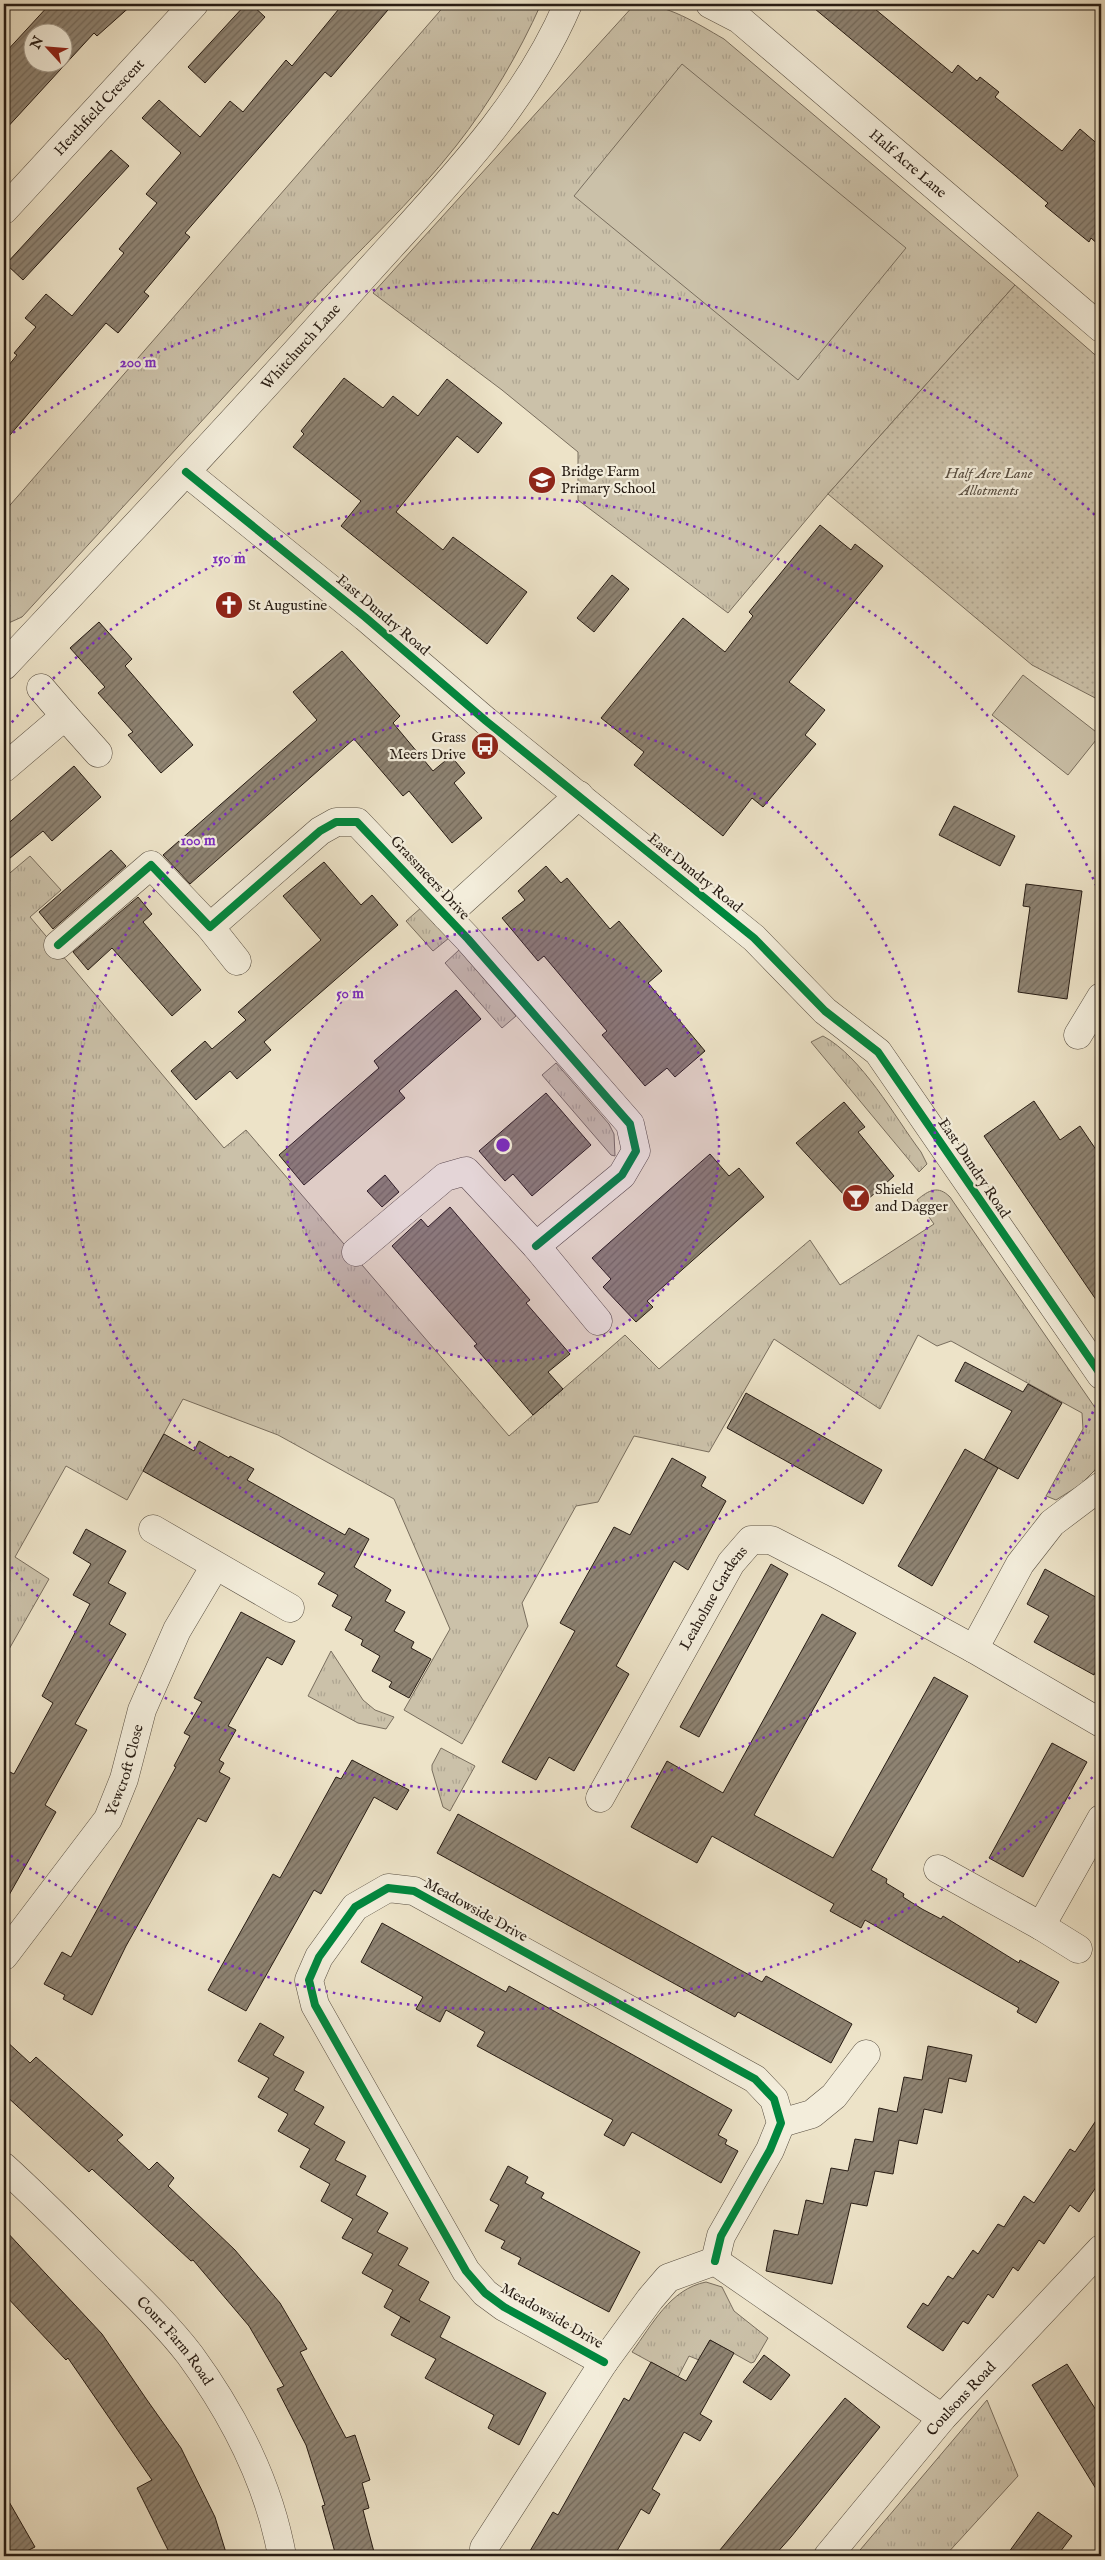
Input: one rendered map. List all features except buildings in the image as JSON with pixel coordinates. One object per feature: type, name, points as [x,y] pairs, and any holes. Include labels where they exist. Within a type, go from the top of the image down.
[{"type":"street","name":"Heathfield Crescent","points":[[4,210],[194,4]]},
{"type":"street","name":"Whitchurch Lane","points":[[4,666],[249,406],[477,149],[524,88],[568,4]]},
{"type":"street","name":"Half Acre Lane","points":[[710,4],[739,19],[1101,328]]},
{"type":"street","name":"East Dundry Road","points":[[186,472],[365,617],[486,721],[754,938],[825,1011],[878,1052],[1037,1285],[1097,1359]]},
{"type":"street","points":[[41,688],[98,753]]},
{"type":"street","points":[[4,768],[65,716]]},
{"type":"street","name":"Grassmeers Drive","points":[[446,916],[579,795]]},
{"type":"street","name":"Grassmeers Drive","points":[[210,927],[320,831],[336,822],[357,822],[446,916],[630,1124],[636,1151],[622,1176],[536,1246]]},
{"type":"street","points":[[58,946],[151,866],[210,927],[237,962]]},
{"type":"street","points":[[1078,1035],[1101,997]]},
{"type":"street","points":[[356,1252],[444,1177],[466,1171],[536,1246],[598,1320]]},
{"type":"street","points":[[974,1649],[1020,1564],[1052,1523],[1101,1486]]},
{"type":"street","points":[[153,1529],[290,1608]]},
{"type":"street","name":"Leaholme Gardens","points":[[600,1798],[731,1563],[751,1540],[771,1540],[974,1649],[1101,1723]]},
{"type":"street","name":"Yewcroft Close","points":[[4,1956],[108,1819],[124,1779],[142,1710],[177,1630],[215,1566]]},
{"type":"street","points":[[1041,1926],[1101,1819]]},
{"type":"street","points":[[938,1869],[1041,1926],[1078,1949]]},
{"type":"street","name":"Meadowside Drive","points":[[604,2362],[504,2307],[485,2293],[466,2270],[315,2005],[309,1980],[318,1957],[354,1907],[388,1888],[414,1891],[755,2079],[774,2099],[781,2123]]},
{"type":"street","points":[[866,2054],[834,2096],[812,2114],[781,2123],[770,2150],[722,2236],[715,2261],[942,2418]]},
{"type":"street","name":"Court Farm Road","points":[[4,2167],[35,2195],[156,2315],[190,2355],[226,2409],[262,2483],[282,2556]]},
{"type":"street","name":"Coulsons Road","points":[[828,2556],[942,2418],[1101,2249]]},
{"type":"street","name":"Meadowside Drive","points":[[484,2548],[604,2362],[650,2299],[668,2278],[715,2261]]},
{"type":"green space","points":[[446,4],[541,4],[523,41],[492,95],[469,130],[439,167],[310,303],[22,617],[4,625],[4,512]]},
{"type":"green space","points":[[635,4],[659,7],[670,11],[724,39],[1015,285],[828,494],[728,613],[578,500],[578,452],[502,390],[373,293]]},
{"type":"green space","points":[[682,64],[906,248],[798,380],[574,196]]},
{"type":"green space","name":"Half Acre Lane Allotments","points":[[1015,285],[1101,360],[1101,701],[1032,665],[828,494]]},
{"type":"green space","points":[[1023,675],[1100,735],[1068,775],[992,715]]},
{"type":"green space","points":[[30,856],[61,890],[30,917],[224,1148],[246,1130],[509,1436],[625,1335],[659,1369],[810,1240],[840,1285],[934,1224],[917,1200],[930,1191],[937,1190],[946,1193],[950,1197],[1101,1417],[1101,1458],[1095,1470],[1080,1485],[1056,1500],[1046,1496],[1083,1429],[1082,1413],[951,1341],[937,1346],[918,1335],[880,1409],[774,1339],[709,1452],[634,1436],[598,1502],[576,1506],[522,1603],[528,1626],[462,1744],[404,1710],[450,1629],[394,1499],[278,1435],[183,1399],[127,1500],[66,1466],[15,1557],[49,1579],[4,1658],[4,878]]},
{"type":"green space","points":[[422,907],[449,938],[433,951],[406,921]]},
{"type":"green space","points":[[459,950],[516,1016],[502,1028],[445,963]]},
{"type":"green space","points":[[823,1036],[851,1058],[877,1088],[921,1152],[927,1164],[919,1172],[811,1042]]},
{"type":"green space","points":[[556,1063],[609,1124],[614,1134],[615,1156],[611,1155],[542,1075]]},
{"type":"green space","points":[[331,1651],[363,1700],[375,1710],[394,1717],[386,1729],[358,1723],[308,1696]]},
{"type":"green space","points":[[441,1748],[475,1766],[450,1811],[443,1807],[432,1770],[432,1765]]},
{"type":"green space","points":[[706,2282],[722,2287],[734,2311],[768,2338],[754,2362],[751,2363],[710,2340],[699,2360],[689,2356],[678,2377],[632,2352],[672,2300],[693,2286]]},
{"type":"green space","points":[[987,2400],[1018,2476],[945,2556],[855,2556]]},
{"type":"cycle path","points":[[186,472],[365,617],[486,721],[754,938],[825,1011],[878,1052],[1101,1375]]},
{"type":"cycle path","points":[[58,945],[151,865],[210,927],[320,831],[336,822],[357,822],[468,939],[630,1124],[636,1151],[622,1175],[536,1246]]},
{"type":"cycle path","points":[[604,2362],[504,2307],[485,2293],[466,2271],[315,2005],[309,1980],[319,1957],[355,1907],[388,1888],[414,1891],[755,2079],[774,2099],[781,2123],[770,2150],[721,2236],[715,2261]]},
{"type":"place","name":"Bridge Farm Primary School","points":[[542,480]]},
{"type":"place","name":"St Augustine","points":[[229,605]]},
{"type":"place","name":"Grass Meers Drive","points":[[485,746]]},
{"type":"place","name":"Shield and Dagger","points":[[856,1198]]}]
